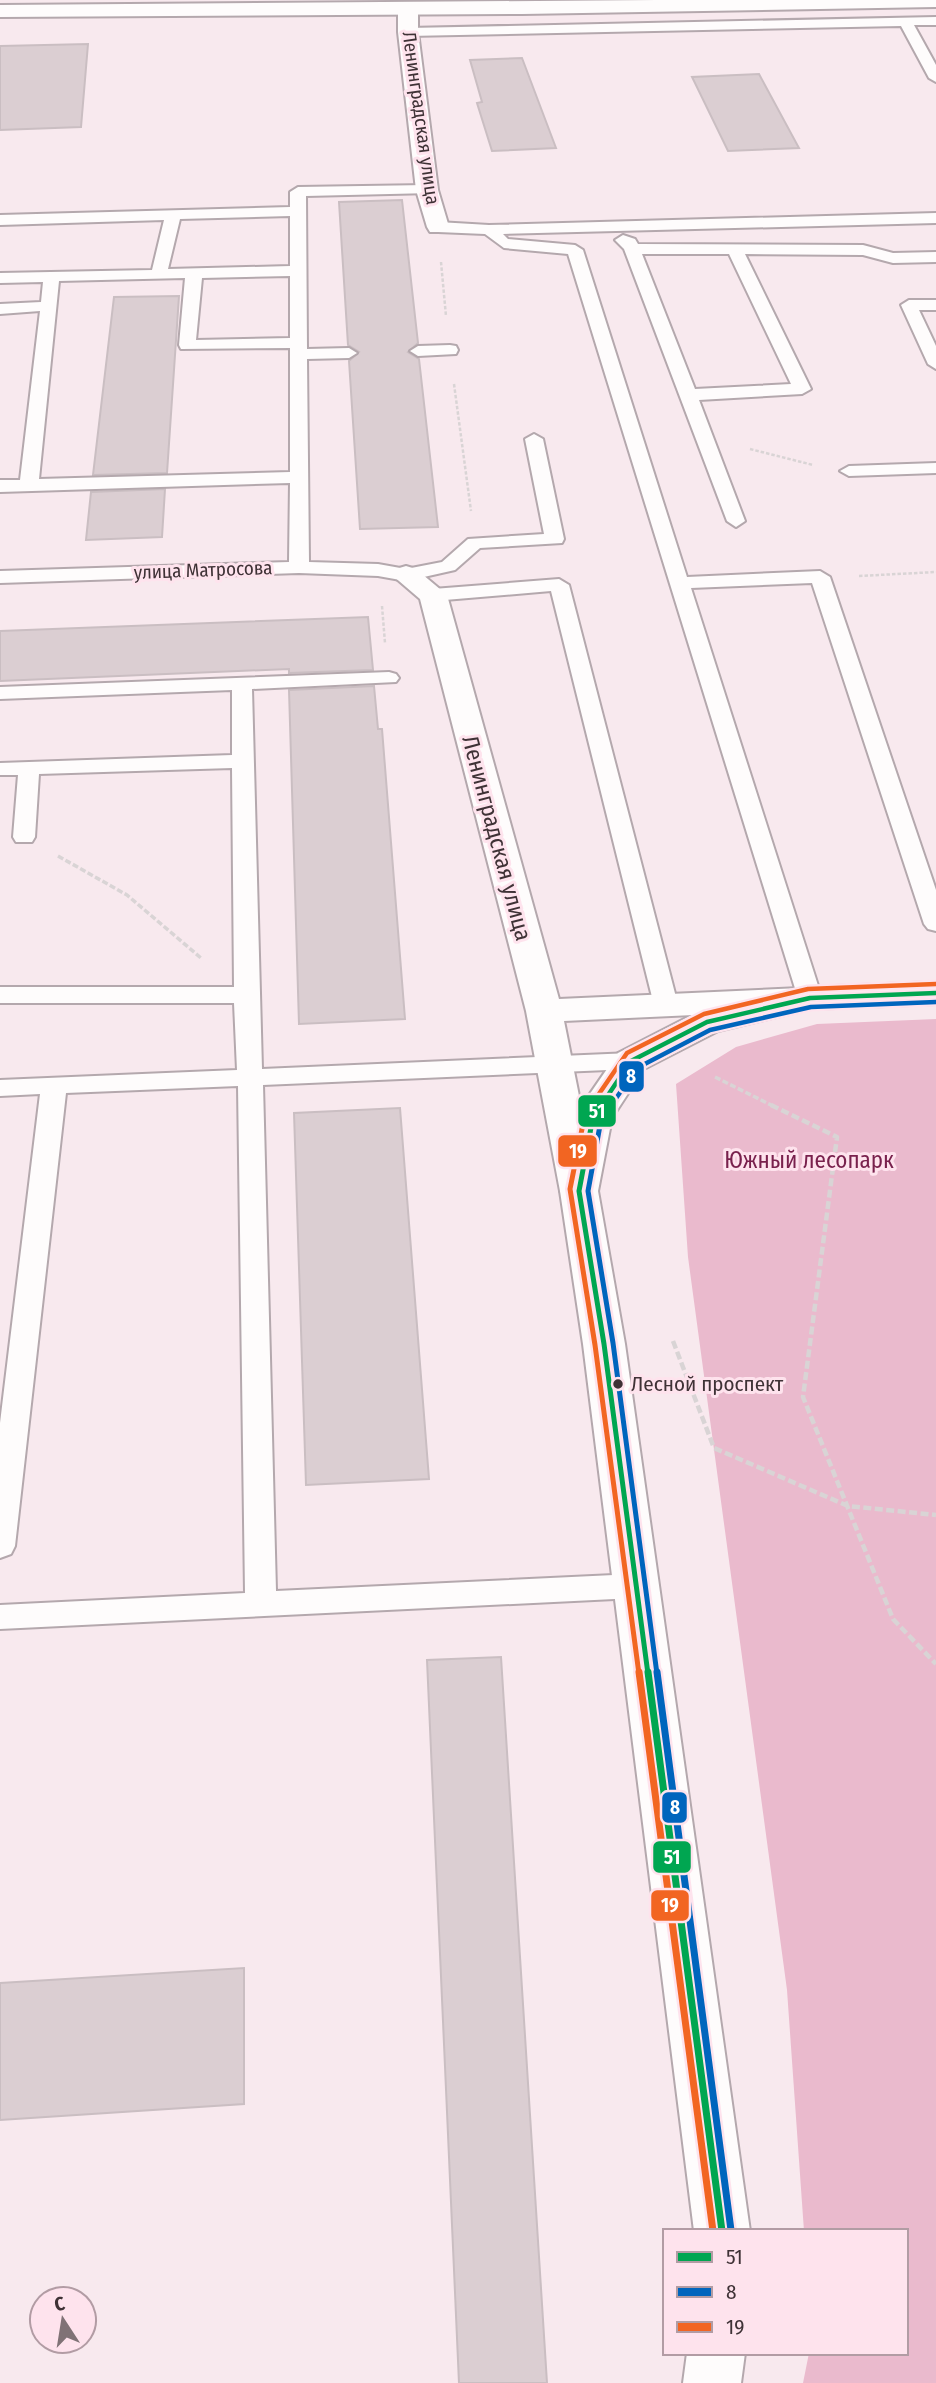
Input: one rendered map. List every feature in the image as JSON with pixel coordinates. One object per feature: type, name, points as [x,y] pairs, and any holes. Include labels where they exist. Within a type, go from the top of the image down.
[{"type":"street","points":[[0,11],[182,5],[408,9],[522,4],[936,1]]},
{"type":"street","name":"Ленинградская улица","points":[[408,9],[408,32],[427,191],[438,227]]},
{"type":"street","points":[[392,573],[433,595]]},
{"type":"street","name":"Ленинградская улица","points":[[433,595],[544,1011],[579,1191],[604,1345],[722,2229]]},
{"type":"street","points":[[544,1011],[936,993]]},
{"type":"street","points":[[631,1061],[707,1022],[810,998]]},
{"type":"street","name":"Ленинградская улица","points":[[579,1191],[593,1117],[631,1061]]},
{"type":"street","points":[[712,2383],[716,2355]]},
{"type":"lane","points":[[669,26],[671,5]]},
{"type":"lane","points":[[408,32],[936,21]]},
{"type":"lane","points":[[905,22],[936,78]]},
{"type":"lane","points":[[299,567],[298,192],[427,191]]},
{"type":"lane","points":[[0,220],[298,211]]},
{"type":"lane","points":[[159,273],[173,215]]},
{"type":"lane","points":[[438,227],[489,230],[936,218]]},
{"type":"lane","points":[[589,227],[629,243],[736,521]]},
{"type":"lane","points":[[489,230],[504,243],[575,250],[810,998]]},
{"type":"lane","points":[[632,249],[863,250],[893,258],[936,257]]},
{"type":"lane","points":[[689,395],[802,389],[735,250]]},
{"type":"lane","points":[[0,278],[298,271]]},
{"type":"lane","points":[[194,272],[187,345],[349,353]]},
{"type":"lane","points":[[29,485],[52,276]]},
{"type":"lane","points":[[936,305],[909,305],[936,364]]},
{"type":"lane","points":[[0,309],[48,306]]},
{"type":"lane","points":[[418,351],[450,351]]},
{"type":"lane","points":[[392,573],[448,566],[475,543],[555,539],[534,439]]},
{"type":"lane","points":[[849,471],[936,468]]},
{"type":"lane","points":[[0,486],[299,477]]},
{"type":"lane","name":"улица Матросова","points":[[0,577],[299,567],[392,573]]},
{"type":"lane","points":[[679,583],[820,578],[936,925]]},
{"type":"lane","points":[[433,595],[559,585],[666,1005]]},
{"type":"lane","points":[[0,694],[389,678]]},
{"type":"lane","points":[[242,685],[246,995],[261,1605]]},
{"type":"lane","points":[[0,769],[242,761]]},
{"type":"lane","points":[[24,836],[29,768]]},
{"type":"lane","points":[[0,995],[246,995]]},
{"type":"lane","points":[[0,1088],[631,1061]]},
{"type":"lane","points":[[0,1546],[54,1086]]},
{"type":"lane","points":[[0,1617],[635,1586]]},
{"type":"path","points":[[699,420],[733,419],[745,447],[795,462],[849,471]]},
{"type":"path","points":[[820,578],[936,572]]},
{"type":"path","points":[[389,678],[392,573]]},
{"type":"path","points":[[24,836],[127,895],[246,995]]},
{"type":"path","points":[[715,1077],[837,1138],[803,1397],[893,1619],[936,1664]]},
{"type":"path","points":[[673,1341],[714,1448],[848,1506],[936,1515]]},
{"type":"green space","name":"Южный лесопарк","points":[[936,1019],[936,2383],[803,2383],[809,2355],[908,2355],[908,2229],[804,2229],[787,1990],[688,1257],[676,1084],[736,1047],[817,1024]]},
{"type":"building","points":[[88,44],[81,127],[0,130],[0,46]]},
{"type":"building","points":[[522,58],[556,148],[492,151],[477,103],[482,102],[470,60]]},
{"type":"building","points":[[759,74],[799,148],[728,151],[692,77]]},
{"type":"building","points":[[402,200],[418,343],[408,352],[419,359],[438,527],[360,529],[349,361],[359,352],[348,345],[339,202]]},
{"type":"building","points":[[179,296],[167,473],[93,475],[114,297]]},
{"type":"building","points":[[165,489],[162,537],[86,540],[91,492]]},
{"type":"building","points":[[368,617],[373,670],[289,673],[289,669],[0,681],[0,631]]},
{"type":"building","points":[[374,686],[378,729],[382,729],[405,1019],[299,1024],[289,690]]},
{"type":"building","points":[[400,1108],[429,1479],[306,1485],[294,1113]]},
{"type":"building","points":[[501,1657],[547,2383],[459,2383],[427,1660]]},
{"type":"building","points":[[244,1968],[244,2104],[0,2120],[0,1983]]},
{"type":"transit line","name":"19","points":[[713,2229],[595,1345],[570,1189],[585,1114],[627,1053],[704,1014],[808,989],[936,984]]},
{"type":"transit line","name":"51","points":[[722,2229],[604,1344],[579,1191],[593,1117],[631,1061],[707,1022],[810,998],[936,993]]},
{"type":"transit line","name":"8","points":[[731,2229],[613,1343],[588,1191],[601,1120],[637,1068],[710,1030],[811,1007],[936,1002]]},
{"type":"place","name":"Лесной проспект","points":[[618,1384]]}]
